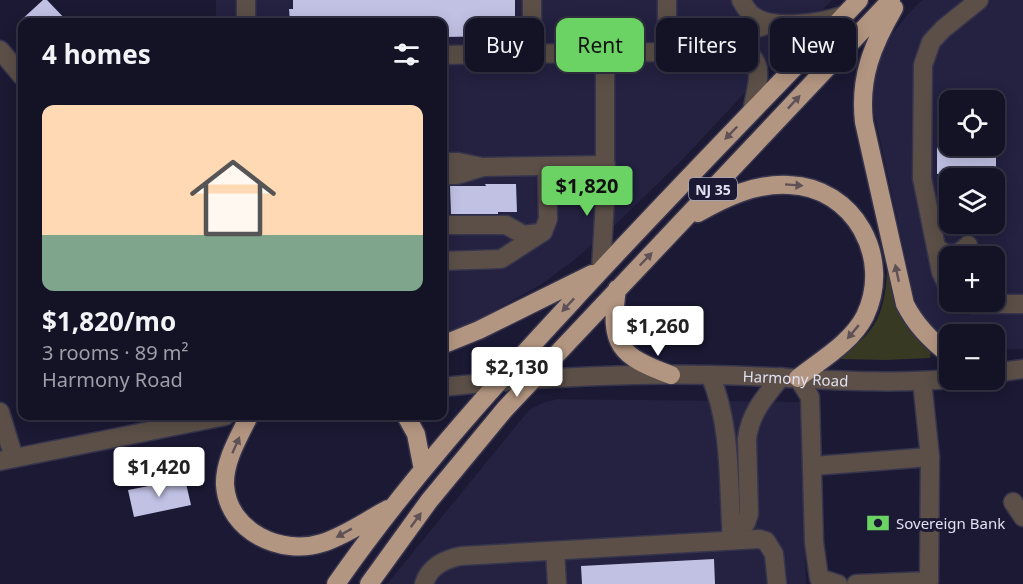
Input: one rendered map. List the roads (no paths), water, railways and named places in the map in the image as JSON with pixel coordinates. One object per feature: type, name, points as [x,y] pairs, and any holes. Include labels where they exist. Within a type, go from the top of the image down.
[{"type":"highway","name":"NJ 35","points":[[336,584],[362,546],[498,381],[859,0]]},
{"type":"highway","name":"NJ 35","points":[[369,584],[429,501],[506,409],[891,0]]},
{"type":"highway","points":[[898,0],[876,39],[868,61],[861,101],[905,304],[913,320],[939,347]]},
{"type":"highway","points":[[681,223],[739,192],[762,186],[788,184],[816,190],[834,198],[847,208],[861,226],[870,244],[874,263],[873,297],[865,317],[850,337],[790,377]]},
{"type":"highway","points":[[447,343],[479,330],[602,269]]},
{"type":"highway","points":[[617,289],[614,326],[623,347],[641,364],[671,375]]},
{"type":"highway","points":[[247,420],[227,464],[225,485],[227,498],[236,515],[245,527],[261,538],[276,544],[301,547],[322,543],[395,505]]},
{"type":"highway","points":[[408,420],[416,434],[423,471]]},
{"type":"street","points":[[246,0],[246,18]]},
{"type":"street","points":[[532,0],[532,18]]},
{"type":"street","points":[[667,0],[667,18]]},
{"type":"street","points":[[741,0],[751,15],[770,22]]},
{"type":"street","points":[[939,260],[927,203],[930,179],[933,61],[941,43],[972,5]]},
{"type":"street","points":[[835,18],[844,15]]},
{"type":"street","points":[[0,50],[18,71]]},
{"type":"street","points":[[447,55],[465,55]]},
{"type":"street","points":[[602,269],[606,165],[605,72]]},
{"type":"street","points":[[752,111],[757,72]]},
{"type":"street","points":[[447,162],[482,167],[606,165]]},
{"type":"street","points":[[447,261],[501,259],[543,231],[548,219],[547,166]]},
{"type":"street","points":[[447,175],[457,175],[482,167]]},
{"type":"street","points":[[447,225],[506,225],[524,236],[535,235],[543,231]]},
{"type":"street","points":[[936,248],[953,255],[961,252],[968,245]]},
{"type":"street","points":[[1005,304],[1023,304]]},
{"type":"street","points":[[1005,371],[1023,369]]},
{"type":"street","name":"Harmony Road","points":[[447,386],[534,379],[671,375],[939,380]]},
{"type":"street","points":[[710,375],[725,422],[732,540]]},
{"type":"street","points":[[732,540],[746,523],[749,514],[748,428],[761,401],[790,377],[810,397],[814,542],[819,578],[838,584]]},
{"type":"street","points":[[856,584],[929,581],[930,457],[922,381]]},
{"type":"street","points":[[0,411],[7,460],[205,420]]},
{"type":"street","points":[[813,466],[930,457]]},
{"type":"street","points":[[1012,502],[1023,517]]},
{"type":"street","points":[[424,584],[426,577],[434,568],[450,558],[759,538],[766,541],[774,554],[773,583]]},
{"type":"street","points":[[555,551],[557,584]]},
{"type":"place","name":"Sovereign Bank","points":[[878,523]]}]
